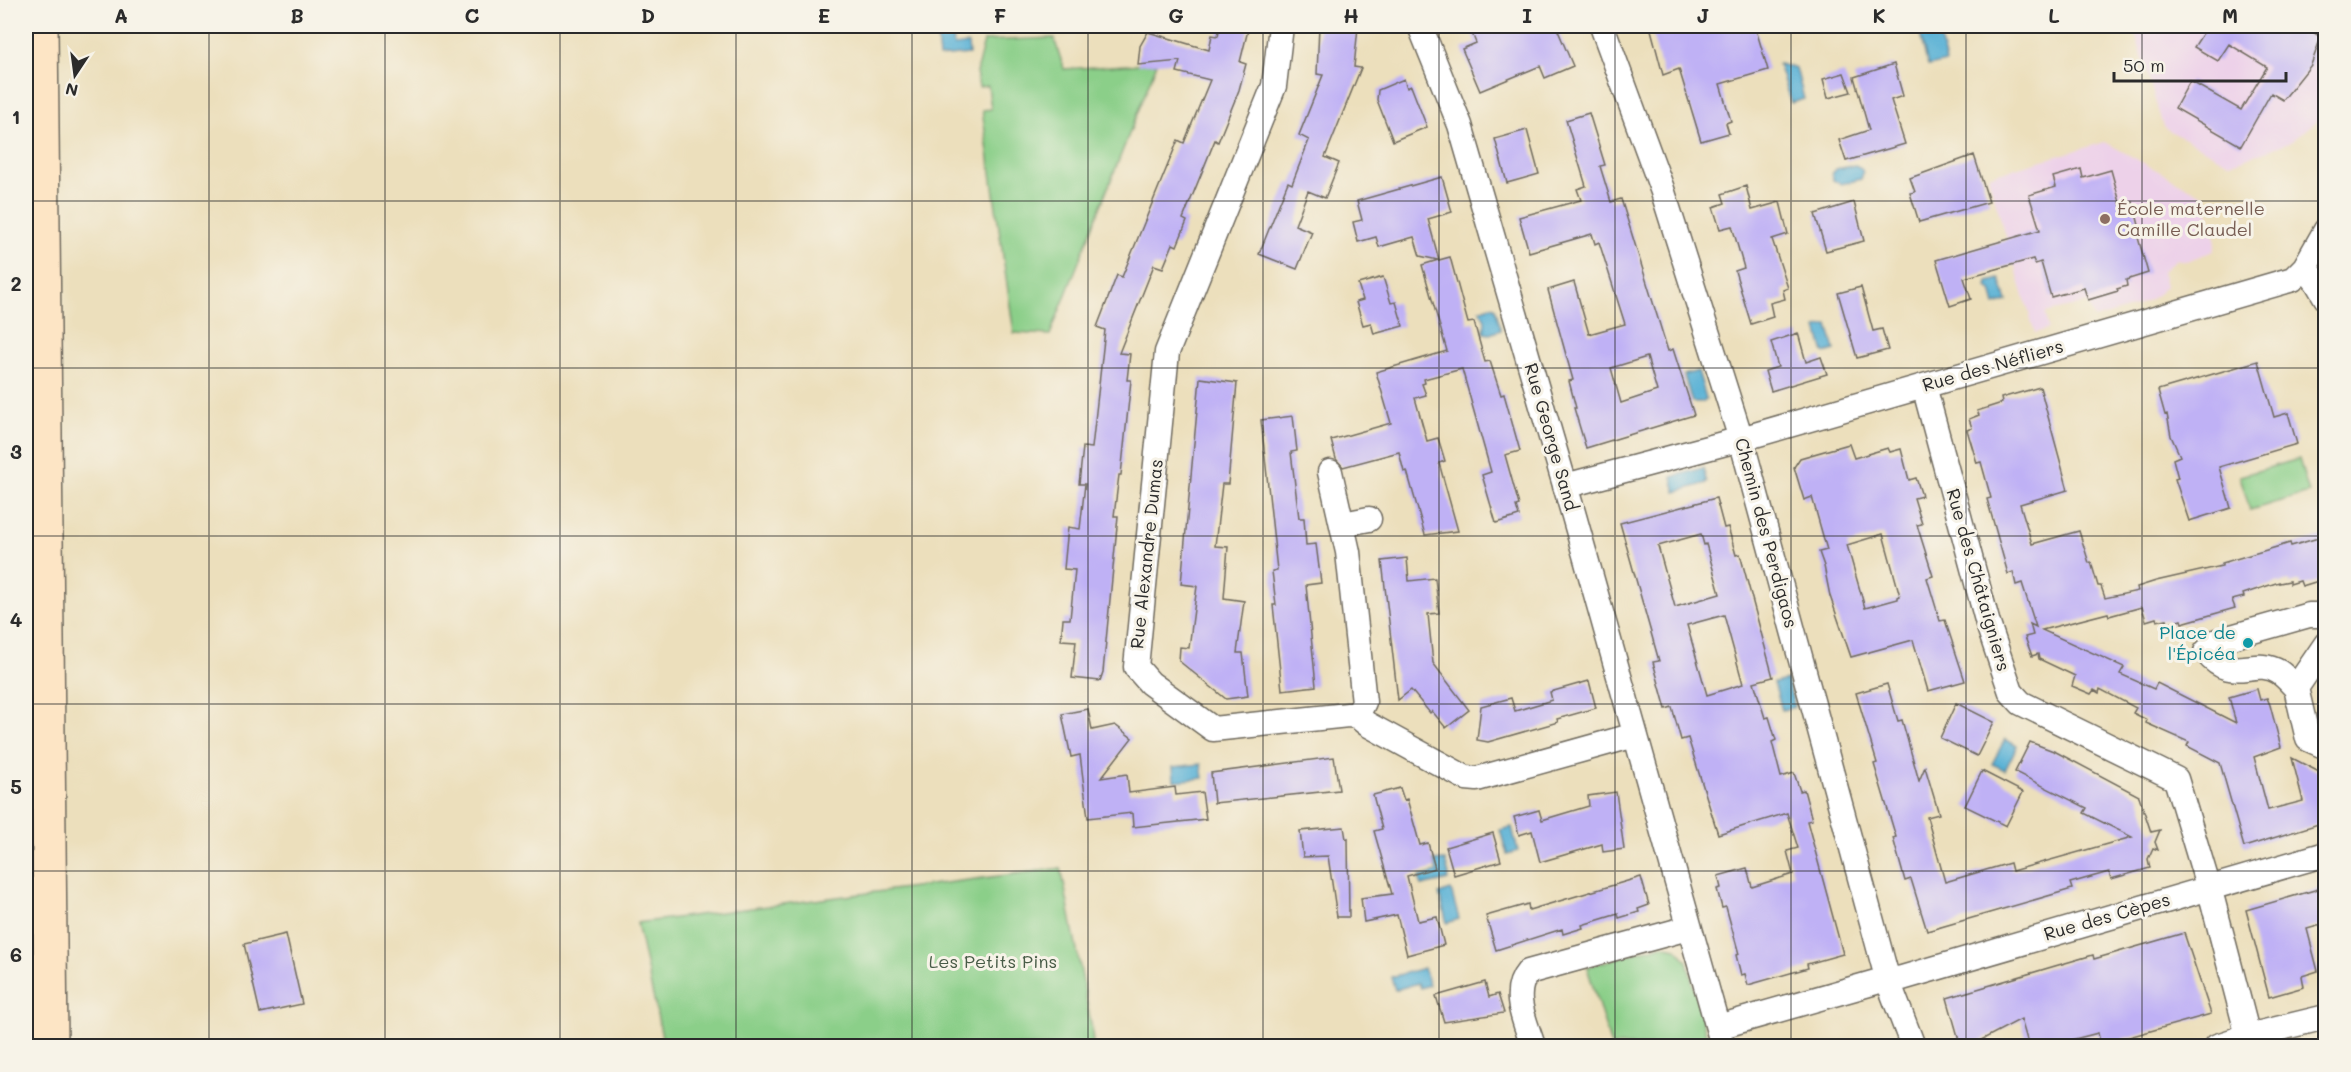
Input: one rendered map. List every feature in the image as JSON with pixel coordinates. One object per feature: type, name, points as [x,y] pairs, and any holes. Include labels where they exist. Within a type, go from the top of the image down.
[{"type":"main road","points":[[41,26],[35,452],[51,1047]]},
{"type":"street","name":"Rue Alexandre Dumas","points":[[1281,26],[1274,86],[1167,352],[1136,667],[1150,684],[1213,729],[1348,714],[1357,716]]},
{"type":"street","name":"Rue George Sand","points":[[1420,26],[1460,125],[1565,486],[1720,1037]]},
{"type":"street","name":"Chemin des Perdigaos","points":[[1602,26],[1662,189],[1741,440],[1888,981],[1913,1047]]},
{"type":"street","points":[[2325,230],[2304,267],[2316,280],[2325,298]]},
{"type":"street","name":"Rue des Néfliers","points":[[1565,486],[1741,440],[2293,279],[2304,267]]},
{"type":"street","name":"Rue des Châtaigniers","points":[[1924,386],[1988,624],[2011,692],[2021,703],[2176,779],[2248,1036]]},
{"type":"street","points":[[1330,472],[1348,552],[1364,702],[1357,716],[1367,724],[1466,778],[1476,779],[1635,735]]},
{"type":"street","points":[[1343,524],[1369,519]]},
{"type":"street","points":[[2325,618],[2324,615],[2309,615],[2217,641],[2206,652],[2215,663],[2232,670],[2256,667],[2277,671],[2296,688],[2308,739],[2325,747]]},
{"type":"street","points":[[2296,688],[2325,644]]},
{"type":"street","name":"Rue des Cèpes","points":[[1720,1037],[1876,982],[1888,981],[2325,854]]},
{"type":"street","points":[[1533,1047],[1519,999],[1520,981],[1528,972],[1688,927]]},
{"type":"street","points":[[2217,1047],[2248,1036],[2325,1017]]},
{"type":"shaded area","points":[[2133,26],[2325,26],[2325,108],[2316,121],[2292,141],[2229,163],[2163,127]]},
{"type":"shaded area","name":"École maternelle Camille Claudel","points":[[2105,142],[2204,196],[2216,242],[2214,251],[2186,261],[2176,259],[2162,272],[2166,286],[2156,296],[2138,306],[2094,319],[2088,303],[2045,313],[2048,329],[2035,333],[1988,176]]},
{"type":"green space","points":[[1054,38],[1064,69],[1157,63],[1050,335],[1014,333],[982,110],[991,109],[988,86],[979,87],[976,73],[984,41]]},
{"type":"green space","points":[[2299,459],[2309,493],[2250,510],[2240,476]]},
{"type":"green space","name":"Les Petits Pins","points":[[1061,868],[1092,1029],[1093,1046],[664,1046],[637,923]]},
{"type":"green space","points":[[1662,945],[1676,948],[1687,961],[1709,1046],[1611,1046],[1587,967]]},
{"type":"water","points":[[936,26],[956,26],[957,34],[952,42],[955,46],[968,44],[969,54],[939,57]]},
{"type":"water","points":[[1937,26],[1946,62],[1928,66],[1919,30]]},
{"type":"water","points":[[1778,64],[1796,68],[1804,99],[1791,103]]},
{"type":"water","points":[[1855,165],[1861,168],[1863,173],[1861,179],[1841,184],[1833,180],[1832,174],[1836,169]]},
{"type":"water","points":[[2000,279],[2007,301],[1995,305],[1991,290],[1987,287],[1988,282]]},
{"type":"water","points":[[1490,306],[1495,307],[1501,330],[1490,334],[1484,333],[1485,320],[1480,310]]},
{"type":"water","points":[[1828,325],[1835,350],[1824,353],[1817,328]]},
{"type":"water","points":[[1698,371],[1706,398],[1703,402],[1692,402],[1684,375]]},
{"type":"water","points":[[1703,468],[1707,483],[1676,492],[1672,477]]},
{"type":"water","points":[[1787,680],[1795,707],[1782,710],[1774,683]]},
{"type":"water","points":[[2005,739],[2017,746],[2005,770],[1992,764]]},
{"type":"water","points":[[1201,764],[1203,778],[1174,781],[1173,767]]},
{"type":"water","points":[[1512,827],[1518,851],[1507,854],[1500,830]]},
{"type":"water","points":[[1445,860],[1448,880],[1421,886],[1419,877],[1437,872],[1434,861]]},
{"type":"water","points":[[1451,890],[1459,919],[1447,923],[1439,894]]},
{"type":"water","points":[[1424,968],[1429,985],[1420,988],[1418,983],[1395,990],[1391,977]]},
{"type":"building","points":[[1220,26],[1249,26],[1240,62],[1246,64],[1239,90],[1218,142],[1215,140],[1183,219],[1187,221],[1177,246],[1173,244],[1163,268],[1154,265],[1119,353],[1130,354],[1127,380],[1131,380],[1121,475],[1119,475],[1114,516],[1118,516],[1103,672],[1100,681],[1072,678],[1076,641],[1061,640],[1063,619],[1070,619],[1075,570],[1064,569],[1068,527],[1080,529],[1085,484],[1079,484],[1083,447],[1092,448],[1105,330],[1097,327],[1117,275],[1122,277],[1178,140],[1184,143],[1210,80],[1177,72],[1180,61],[1138,65],[1140,46],[1148,32],[1209,50],[1212,35],[1218,36]]},
{"type":"building","points":[[1319,26],[1358,27],[1354,67],[1361,68],[1325,157],[1339,163],[1325,198],[1308,191],[1295,225],[1312,232],[1297,269],[1259,254],[1288,182],[1292,184],[1309,140],[1299,135],[1323,75],[1317,74]]},
{"type":"building","points":[[1469,26],[1556,26],[1573,66],[1545,78],[1540,66],[1480,91],[1462,49],[1476,43]]},
{"type":"building","points":[[1650,26],[1755,26],[1768,70],[1720,84],[1731,121],[1726,123],[1729,133],[1701,141],[1679,69],[1663,75]]},
{"type":"building","points":[[2198,26],[2303,26],[2321,37],[2311,65],[2283,100],[2271,93],[2241,146],[2175,108],[2190,81],[2241,110],[2267,67],[2229,44],[2218,61],[2194,47],[2205,30]]},
{"type":"building","points":[[1894,64],[1903,96],[1891,100],[1905,144],[1846,161],[1839,140],[1869,130],[1854,77]]},
{"type":"building","points":[[1844,73],[1851,92],[1828,98],[1823,79]]},
{"type":"building","points":[[1404,79],[1407,88],[1411,86],[1427,127],[1393,141],[1377,100],[1378,90]]},
{"type":"building","points":[[1589,113],[1605,165],[1600,166],[1611,202],[1621,199],[1668,351],[1673,349],[1694,415],[1586,448],[1574,408],[1576,408],[1569,381],[1573,380],[1548,290],[1574,282],[1589,334],[1625,324],[1599,242],[1595,244],[1592,234],[1529,252],[1519,217],[1581,200],[1577,189],[1586,186],[1566,120]],"holes":[[[1647,357],[1657,391],[1621,403],[1611,368]]]},
{"type":"building","points":[[1527,130],[1539,174],[1507,183],[1495,139]]},
{"type":"building","points":[[1974,155],[1989,202],[1919,222],[1910,193],[1915,192],[1910,178]]},
{"type":"building","points":[[2081,169],[2083,178],[2111,170],[2121,206],[2133,202],[2141,233],[2137,234],[2148,273],[2126,280],[2127,286],[2117,289],[2118,291],[2088,300],[2084,288],[2051,297],[2041,262],[2035,264],[2033,259],[1964,278],[1971,299],[1950,306],[1936,260],[2040,230],[2029,195],[2056,187],[2053,177]]},
{"type":"building","points":[[1442,177],[1452,212],[1428,219],[1439,260],[1450,257],[1468,323],[1474,322],[1485,362],[1490,361],[1501,395],[1504,394],[1520,451],[1505,455],[1519,505],[1516,506],[1519,516],[1496,523],[1482,475],[1491,472],[1462,369],[1424,379],[1425,383],[1422,384],[1426,395],[1415,398],[1427,441],[1438,438],[1445,461],[1439,463],[1458,531],[1425,535],[1407,471],[1404,472],[1399,452],[1343,467],[1336,459],[1331,440],[1391,423],[1376,372],[1447,351],[1422,265],[1438,260],[1420,256],[1414,237],[1379,247],[1376,237],[1358,242],[1353,222],[1362,220],[1357,201]]},
{"type":"building","points":[[1746,186],[1752,210],[1780,202],[1788,234],[1772,239],[1788,288],[1783,290],[1785,299],[1770,303],[1773,317],[1751,324],[1735,271],[1744,268],[1732,226],[1720,229],[1713,207],[1725,203],[1722,194]]},
{"type":"building","points":[[1854,202],[1864,241],[1826,251],[1815,214]]},
{"type":"building","points":[[1383,277],[1391,303],[1396,302],[1403,326],[1374,334],[1371,323],[1363,325],[1356,302],[1363,300],[1358,284]]},
{"type":"building","points":[[1861,287],[1873,331],[1882,329],[1888,350],[1857,358],[1838,293]]},
{"type":"building","points":[[1798,333],[1806,362],[1821,357],[1827,374],[1771,391],[1765,371],[1778,367],[1771,342]]},
{"type":"building","points":[[2258,361],[2274,417],[2288,413],[2297,444],[2219,467],[2231,508],[2189,521],[2175,479],[2178,478],[2173,459],[2180,456],[2171,436],[2167,414],[2165,415],[2158,390]]},
{"type":"building","points":[[1200,378],[1237,383],[1228,484],[1222,484],[1215,546],[1228,547],[1224,598],[1244,601],[1237,653],[1243,653],[1248,696],[1226,699],[1179,661],[1180,647],[1189,648],[1197,586],[1181,584]]},
{"type":"building","points":[[2040,387],[2068,490],[2020,504],[2032,544],[2079,531],[2089,563],[2091,562],[2098,586],[2101,586],[2105,598],[2138,591],[2137,587],[2156,581],[2222,566],[2222,563],[2290,543],[2291,546],[2325,536],[2325,579],[2302,586],[2300,581],[2290,584],[2290,581],[2279,582],[2232,600],[2235,608],[2182,623],[2181,620],[2168,624],[2167,619],[2157,621],[2156,618],[2146,621],[2142,607],[2042,630],[2124,667],[2120,674],[2154,689],[2157,683],[2236,723],[2229,697],[2257,689],[2260,700],[2267,698],[2270,705],[2281,747],[2254,757],[2268,810],[2303,801],[2292,758],[2325,775],[2325,822],[2244,847],[2220,763],[2187,746],[2189,742],[2146,723],[2147,720],[2133,713],[2136,708],[2100,689],[2099,693],[2094,690],[2091,694],[2072,686],[2075,676],[2039,659],[2038,654],[2032,656],[2025,637],[2033,635],[2030,624],[2036,627],[2022,583],[2016,585],[2013,572],[2008,574],[1987,499],[1991,498],[1981,462],[1977,463],[1967,430],[1972,428],[1969,419],[1979,415],[1977,411],[2002,403],[2001,398]]},
{"type":"building","points":[[1293,416],[1297,451],[1291,452],[1299,518],[1304,518],[1306,545],[1316,544],[1321,583],[1306,585],[1316,686],[1282,690],[1273,605],[1276,605],[1272,571],[1277,570],[1261,420]]},
{"type":"building","points":[[1849,444],[1854,458],[1888,448],[1890,452],[1901,449],[1909,480],[1916,478],[1922,496],[1914,498],[1922,524],[1917,525],[1933,576],[1927,578],[1940,621],[1945,620],[1965,681],[1928,691],[1913,640],[1851,657],[1830,596],[1819,552],[1827,550],[1812,497],[1804,500],[1794,467],[1800,458]],"holes":[[[1883,534],[1900,596],[1898,599],[1865,608],[1847,545]]]},
{"type":"building","points":[[1716,498],[1724,528],[1728,527],[1736,555],[1740,554],[1773,677],[1754,682],[1765,718],[1769,717],[1776,740],[1772,742],[1781,777],[1794,773],[1800,791],[1804,790],[1812,820],[1807,821],[1843,954],[1807,964],[1808,968],[1748,985],[1745,974],[1741,975],[1736,955],[1739,954],[1726,907],[1722,908],[1717,889],[1721,888],[1718,876],[1747,868],[1752,887],[1793,874],[1787,851],[1798,848],[1787,813],[1718,834],[1688,738],[1681,740],[1672,707],[1666,709],[1653,662],[1659,661],[1620,523]],"holes":[[[1701,534],[1720,594],[1675,607],[1658,546]],[[1724,615],[1743,684],[1707,695],[1687,625]]]},
{"type":"building","points":[[1407,558],[1409,581],[1435,578],[1439,613],[1428,614],[1433,663],[1469,710],[1446,728],[1411,690],[1398,700],[1382,561]]},
{"type":"building","points":[[1589,681],[1596,708],[1557,719],[1558,722],[1488,742],[1477,740],[1481,706],[1511,698],[1515,711],[1552,700],[1550,692]]},
{"type":"building","points":[[1887,684],[1898,721],[1902,720],[1919,781],[1925,767],[1939,814],[1927,817],[1945,882],[2010,863],[2012,871],[2132,837],[2084,813],[2087,808],[2015,772],[2030,742],[2056,752],[2139,796],[2151,832],[2160,830],[2155,842],[2158,850],[2153,848],[2148,859],[2150,868],[2111,879],[2109,872],[2070,883],[2072,889],[1927,931],[1911,879],[1905,881],[1893,838],[1896,837],[1874,764],[1877,763],[1856,693]]},
{"type":"building","points":[[1956,703],[1994,722],[1977,756],[1940,738]]},
{"type":"building","points":[[1088,709],[1092,730],[1115,725],[1132,738],[1101,778],[1127,774],[1129,793],[1175,787],[1176,795],[1202,792],[1206,819],[1133,827],[1132,813],[1088,818],[1080,755],[1071,757],[1062,714]]},
{"type":"building","points":[[1334,757],[1339,790],[1214,803],[1211,773]]},
{"type":"building","points":[[1982,771],[2023,792],[2006,826],[1965,806]]},
{"type":"building","points":[[1400,788],[1404,800],[1407,799],[1420,845],[1428,843],[1435,868],[1407,876],[1418,921],[1437,917],[1444,945],[1407,955],[1397,915],[1364,922],[1361,898],[1392,894],[1374,831],[1382,829],[1373,795]]},
{"type":"building","points":[[1616,792],[1624,849],[1603,852],[1602,844],[1540,862],[1532,831],[1519,835],[1514,817],[1539,810],[1542,820],[1589,806],[1588,796]]},
{"type":"building","points":[[1344,827],[1346,839],[1348,838],[1349,917],[1337,917],[1328,856],[1303,857],[1300,831]]},
{"type":"building","points":[[1493,833],[1501,861],[1454,875],[1446,847]]},
{"type":"building","points":[[1641,877],[1649,905],[1638,909],[1639,912],[1619,918],[1618,914],[1582,925],[1583,928],[1563,934],[1562,929],[1496,950],[1486,916],[1528,904],[1529,910]]},
{"type":"building","points":[[2325,887],[2325,924],[2307,929],[2318,971],[2302,976],[2304,987],[2269,997],[2246,910]]},
{"type":"building","points":[[2184,933],[2211,1014],[2122,1039],[2123,1042],[2108,1047],[2101,1047],[2098,1033],[2059,1043],[2060,1047],[2029,1047],[2021,1019],[1968,1047],[1961,1047],[1947,998],[2093,955],[2094,959]]},
{"type":"building","points":[[286,934],[302,1004],[260,1013],[244,944]]},
{"type":"building","points":[[1485,982],[1489,997],[1498,994],[1504,1013],[1444,1022],[1436,996]]},
{"type":"place","name":"École maternelle Camille Claudel","points":[[2105,219]]},
{"type":"place","name":"Place de l'Épicéa","points":[[2248,643]]}]
